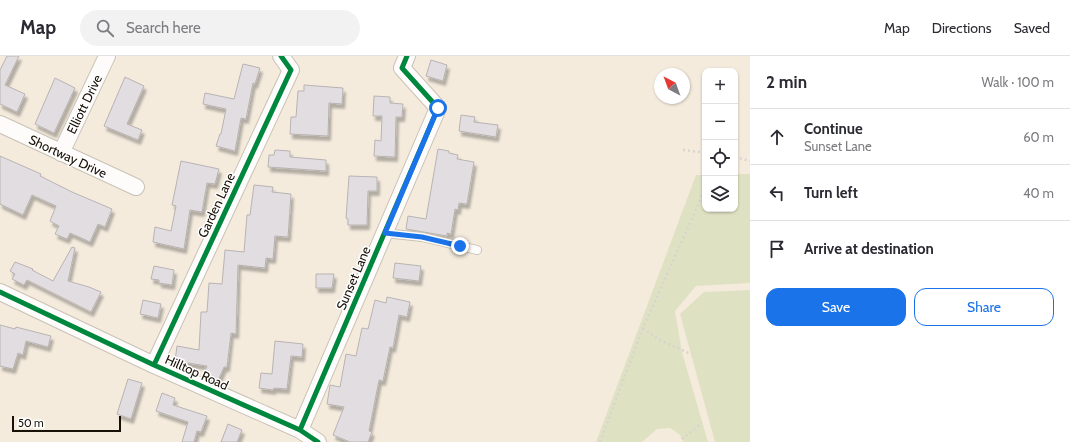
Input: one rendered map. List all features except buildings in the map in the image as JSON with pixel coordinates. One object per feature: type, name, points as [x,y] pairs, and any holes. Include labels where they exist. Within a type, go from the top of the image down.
[{"type":"street","name":"Elliott Drive","points":[[61,153],[107,56]]},
{"type":"street","name":"Garden Lane","points":[[154,365],[291,70],[282,56]]},
{"type":"street","name":"Sunset Lane","points":[[300,430],[438,108],[402,68],[407,56]]},
{"type":"street","name":"Shortway Drive","points":[[0,124],[136,187]]},
{"type":"street","name":"Hilltop Road","points":[[0,292],[154,365],[300,430],[318,442]]},
{"type":"lane","points":[[385,233],[422,237],[477,250]]},
{"type":"path","points":[[683,150],[702,154]]},
{"type":"path","points":[[738,159],[750,161]]},
{"type":"path","points":[[600,442],[643,328],[699,204],[705,186],[705,176]]},
{"type":"path","points":[[643,328],[658,339],[690,354]]},
{"type":"path","points":[[682,439],[702,423]]},
{"type":"green space","points":[[738,174],[750,174],[750,283],[696,286],[675,311],[682,352],[708,442],[684,442],[679,434],[670,428],[657,429],[642,442],[596,442],[696,175],[702,175],[702,212],[738,212]]},
{"type":"green space","points":[[750,290],[750,442],[715,442],[680,314],[704,292]]},
{"type":"cycle path","points":[[154,365],[291,70],[281,56]]},
{"type":"cycle path","points":[[300,430],[438,108],[402,68],[407,56]]},
{"type":"cycle path","points":[[0,292],[154,365],[300,430],[318,442]]},
{"type":"route","points":[[438,108],[385,233],[422,237],[460,246]]}]
